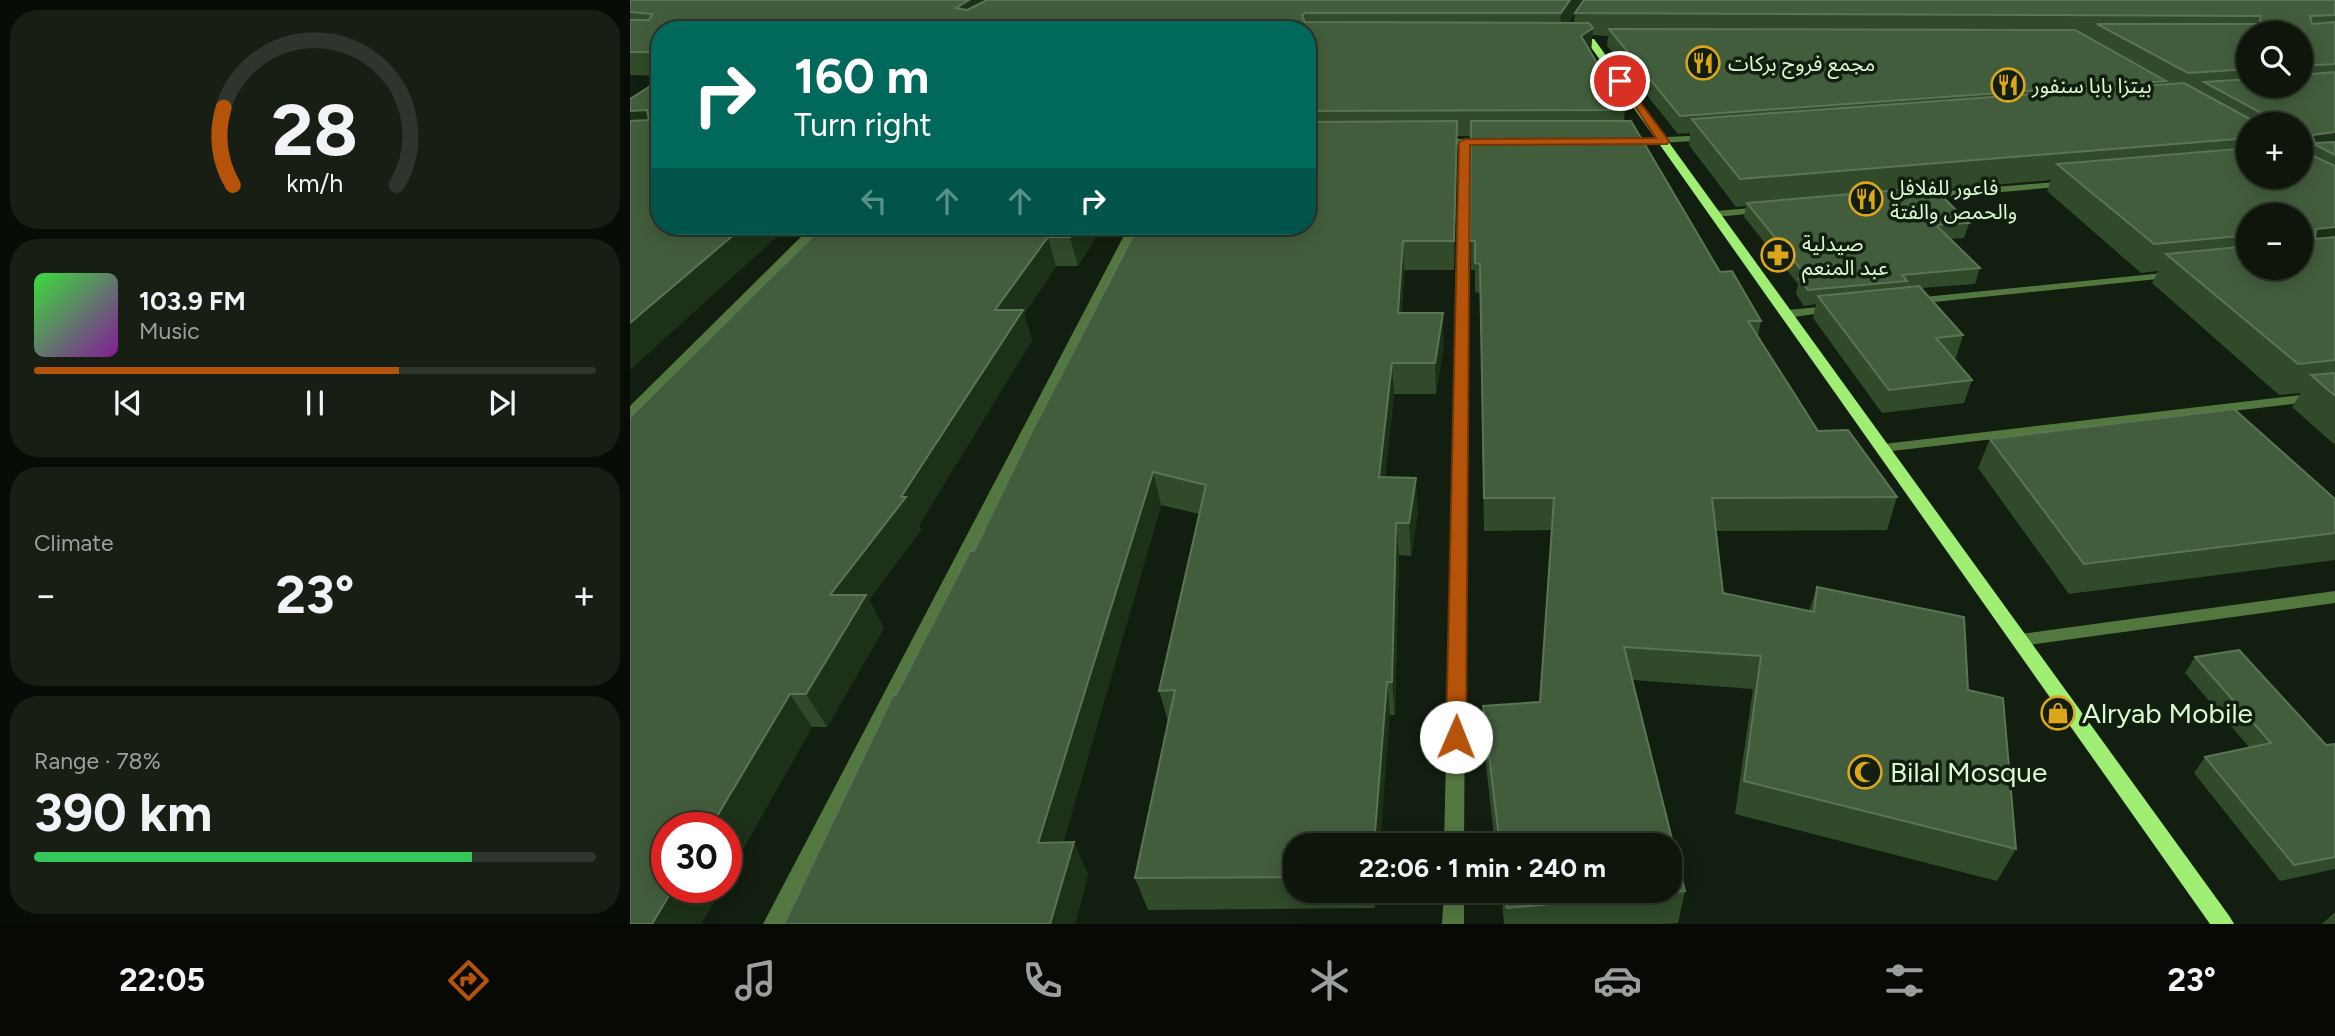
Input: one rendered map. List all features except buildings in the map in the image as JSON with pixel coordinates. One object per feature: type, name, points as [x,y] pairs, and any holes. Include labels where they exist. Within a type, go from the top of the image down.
[{"type":"street","points":[[1591,41],[2223,924]]},
{"type":"street","points":[[1611,142],[1719,137]]},
{"type":"street","points":[[1425,142],[1504,142]]},
{"type":"street","points":[[1454,833],[1465,142]]},
{"type":"street","points":[[1907,198],[2085,182]]},
{"type":"street","points":[[1716,215],[1771,210]]},
{"type":"street","points":[[630,412],[809,235]]},
{"type":"street","points":[[774,924],[1130,235]]},
{"type":"street","points":[[1896,303],[2182,275]]},
{"type":"street","points":[[1787,314],[1842,308]]},
{"type":"street","points":[[1884,449],[2335,395]]},
{"type":"street","points":[[2021,640],[2335,597]]},
{"type":"street","points":[[1453,924],[1454,903]]},
{"type":"place","name":"مجمع فروج بركات","points":[[1703,63]]},
{"type":"place","name":"بيتزا بابا سنفور","points":[[2008,85]]},
{"type":"place","name":"فاعور للفلافل والحمص والفتة","points":[[1866,199]]},
{"type":"place","name":"صيدلية عبد المنعم","points":[[1778,255]]},
{"type":"place","name":"Alryab Mobile","points":[[2058,713]]},
{"type":"place","name":"Bilal Mosque","points":[[1865,772]]},
{"type":"route","points":[[1456,737],[1465,142],[1664,141],[1620,81]]}]
